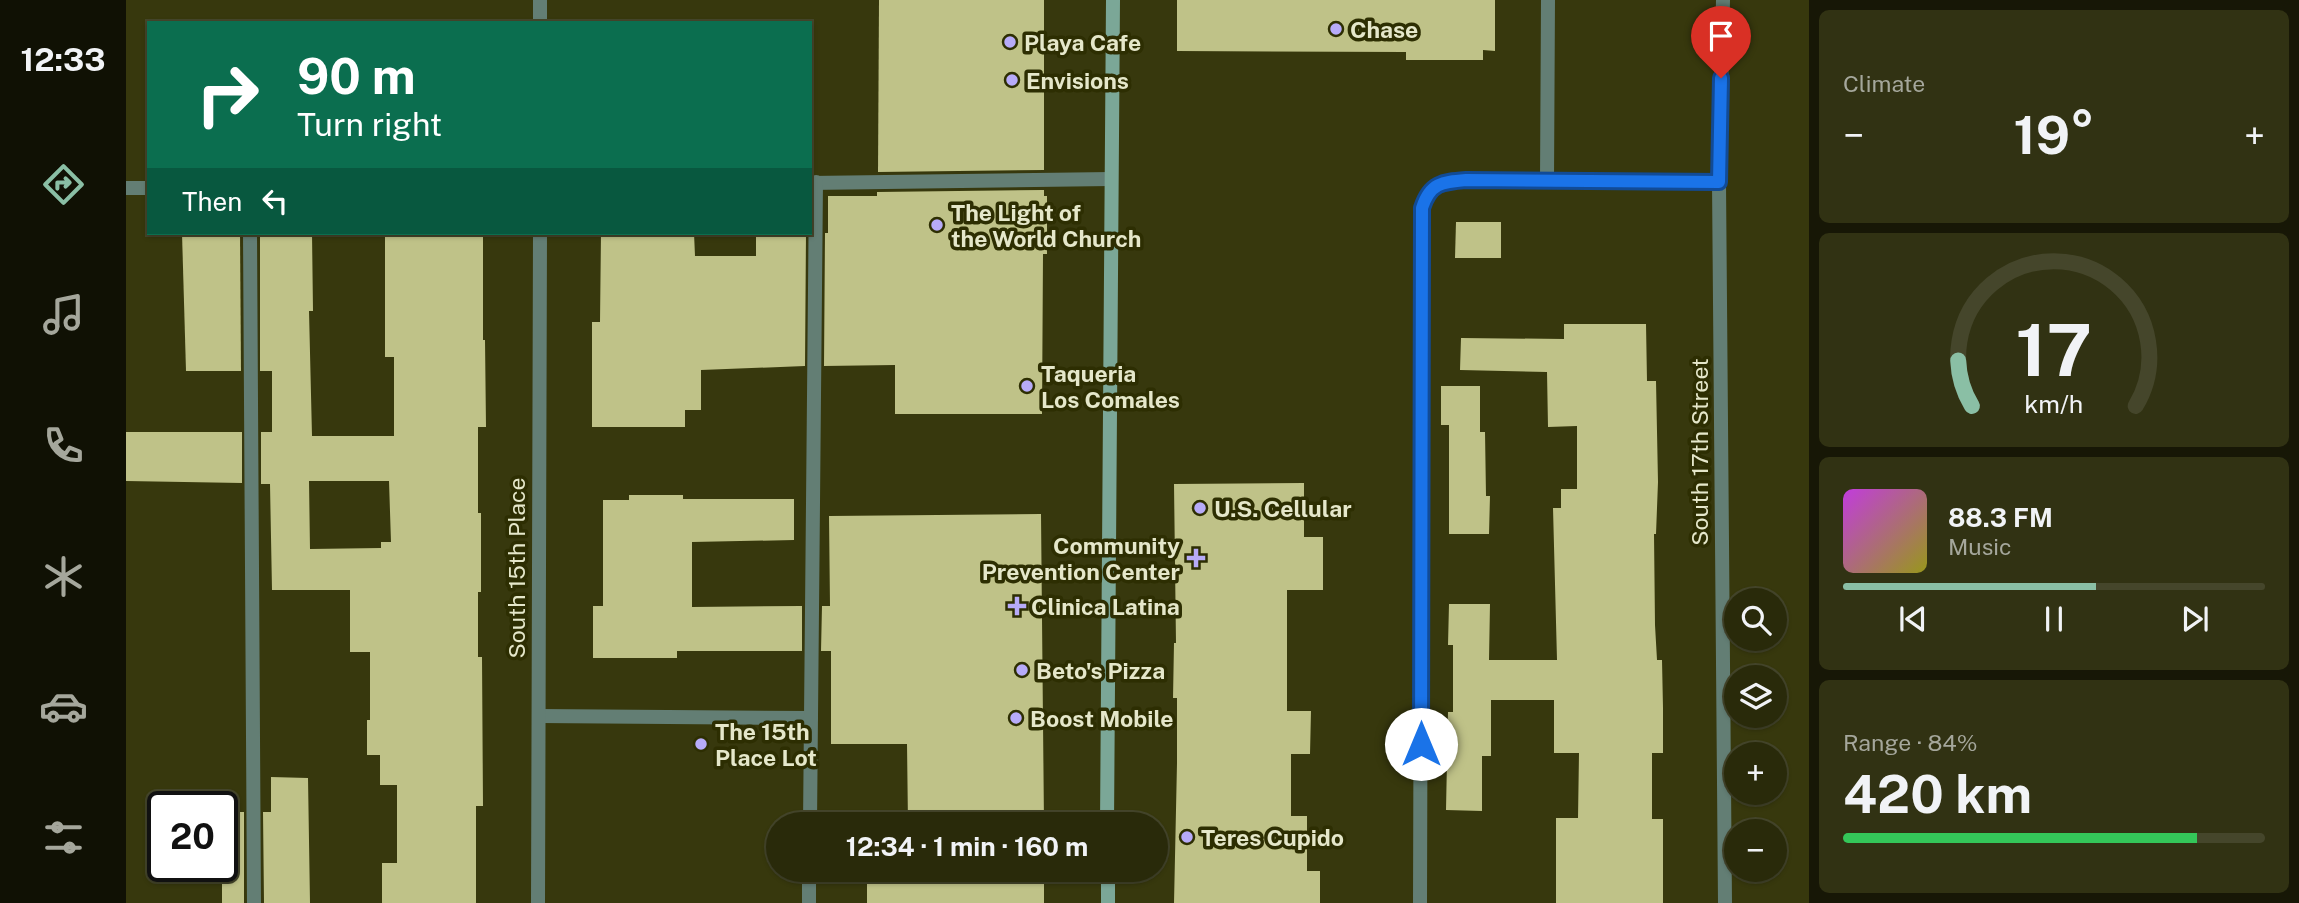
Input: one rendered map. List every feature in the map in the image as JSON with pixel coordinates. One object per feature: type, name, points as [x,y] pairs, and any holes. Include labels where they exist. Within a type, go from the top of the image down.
[{"type":"main road","points":[[1107,812],[1113,0]]},
{"type":"main road","points":[[1108,882],[1108,903]]},
{"type":"street","points":[[540,0],[540,21]]},
{"type":"street","points":[[1547,180],[1548,0]]},
{"type":"street","name":"South 17th Street","points":[[1723,0],[1719,182],[1725,903]]},
{"type":"street","points":[[810,812],[813,182],[1111,179]]},
{"type":"street","points":[[1420,903],[1422,208],[1426,196],[1441,182],[1719,182]]},
{"type":"street","points":[[126,188],[147,188]]},
{"type":"street","points":[[250,235],[254,903]]},
{"type":"street","name":"South 15th Place","points":[[538,903],[540,235]]},
{"type":"street","points":[[539,716],[811,718]]},
{"type":"street","points":[[809,882],[809,903]]},
{"type":"building","points":[[879,0],[1044,0],[1044,170],[878,172]]},
{"type":"building","name":"Chase","points":[[1177,0],[1495,0],[1495,51],[1483,50],[1483,60],[1406,60],[1406,52],[1177,51]]},
{"type":"building","points":[[1044,190],[1044,196],[1047,196],[1047,254],[1043,254],[1042,414],[895,414],[895,365],[824,366],[825,233],[828,233],[828,196],[877,196],[877,192]]},
{"type":"building","points":[[1456,222],[1501,222],[1501,258],[1455,258]]},
{"type":"building","points":[[182,235],[240,235],[241,371],[186,371]]},
{"type":"building","points":[[260,235],[312,235],[313,311],[309,311],[312,436],[394,436],[394,357],[385,357],[385,235],[483,235],[486,427],[478,427],[481,592],[478,592],[478,657],[482,657],[483,806],[476,806],[476,903],[382,903],[382,863],[397,863],[397,785],[380,785],[380,755],[367,755],[370,652],[350,652],[350,590],[272,590],[270,484],[261,484],[261,432],[272,432],[272,371],[260,371]],"holes":[[[309,481],[389,481],[391,542],[381,542],[381,548],[310,549]]]},
{"type":"building","points":[[601,235],[694,235],[695,256],[756,256],[756,235],[806,235],[805,366],[701,370],[701,410],[685,410],[685,427],[592,427],[592,322],[600,322]]},
{"type":"building","points":[[1564,324],[1646,324],[1647,381],[1656,381],[1658,482],[1654,534],[1655,625],[1657,660],[1662,660],[1663,753],[1652,753],[1652,819],[1663,819],[1663,903],[1556,903],[1556,818],[1578,818],[1579,753],[1554,753],[1554,700],[1491,700],[1491,756],[1482,756],[1482,811],[1446,810],[1448,712],[1453,712],[1453,645],[1448,645],[1449,604],[1490,604],[1489,660],[1557,660],[1553,508],[1561,508],[1561,489],[1577,489],[1577,426],[1548,427],[1547,372],[1460,370],[1461,338],[1564,339]]},
{"type":"building","points":[[1441,386],[1480,386],[1480,432],[1485,432],[1486,496],[1490,496],[1489,534],[1449,534],[1449,425],[1441,425]]},
{"type":"building","points":[[126,432],[242,432],[242,483],[126,481]]},
{"type":"building","points":[[1304,483],[1304,537],[1323,537],[1323,590],[1287,590],[1287,711],[1311,711],[1310,754],[1291,754],[1291,816],[1307,816],[1307,871],[1320,871],[1320,903],[1174,903],[1177,698],[1173,698],[1176,643],[1174,484]]},
{"type":"building","points":[[629,495],[683,495],[683,499],[794,499],[794,540],[692,542],[692,607],[802,606],[802,651],[677,651],[677,658],[593,658],[593,606],[603,606],[603,500],[629,500]]},
{"type":"building","points":[[1041,514],[1044,812],[908,812],[907,744],[831,744],[831,651],[821,651],[822,606],[830,606],[829,516]]},
{"type":"building","points":[[271,777],[308,778],[310,903],[264,903],[263,812],[271,812]]},
{"type":"building","points":[[238,812],[244,812],[244,903],[222,903],[222,882],[238,882]]},
{"type":"building","points":[[867,882],[1044,882],[1044,903],[867,903]]},
{"type":"place","name":"Chase","points":[[1336,29]]},
{"type":"place","name":"Playa Cafe","points":[[1010,42]]},
{"type":"place","name":"Envisions","points":[[1012,80]]},
{"type":"place","name":"The Light of the World Church","points":[[937,225]]},
{"type":"place","name":"Taqueria Los Comales","points":[[1027,386]]},
{"type":"place","name":"U.S. Cellular","points":[[1200,508]]},
{"type":"place","name":"Community Prevention Center","points":[[1196,558]]},
{"type":"place","name":"Clinica Latina","points":[[1017,606]]},
{"type":"place","name":"Beto's Pizza","points":[[1022,670]]},
{"type":"place","name":"Boost Mobile","points":[[1016,718]]},
{"type":"place","name":"The 15th Place Lot","points":[[701,744]]},
{"type":"place","name":"Teres Cupido","points":[[1187,837]]},
{"type":"route","points":[[1421,744],[1422,208],[1426,196],[1441,182],[1466,180],[1719,182],[1721,78]]}]
